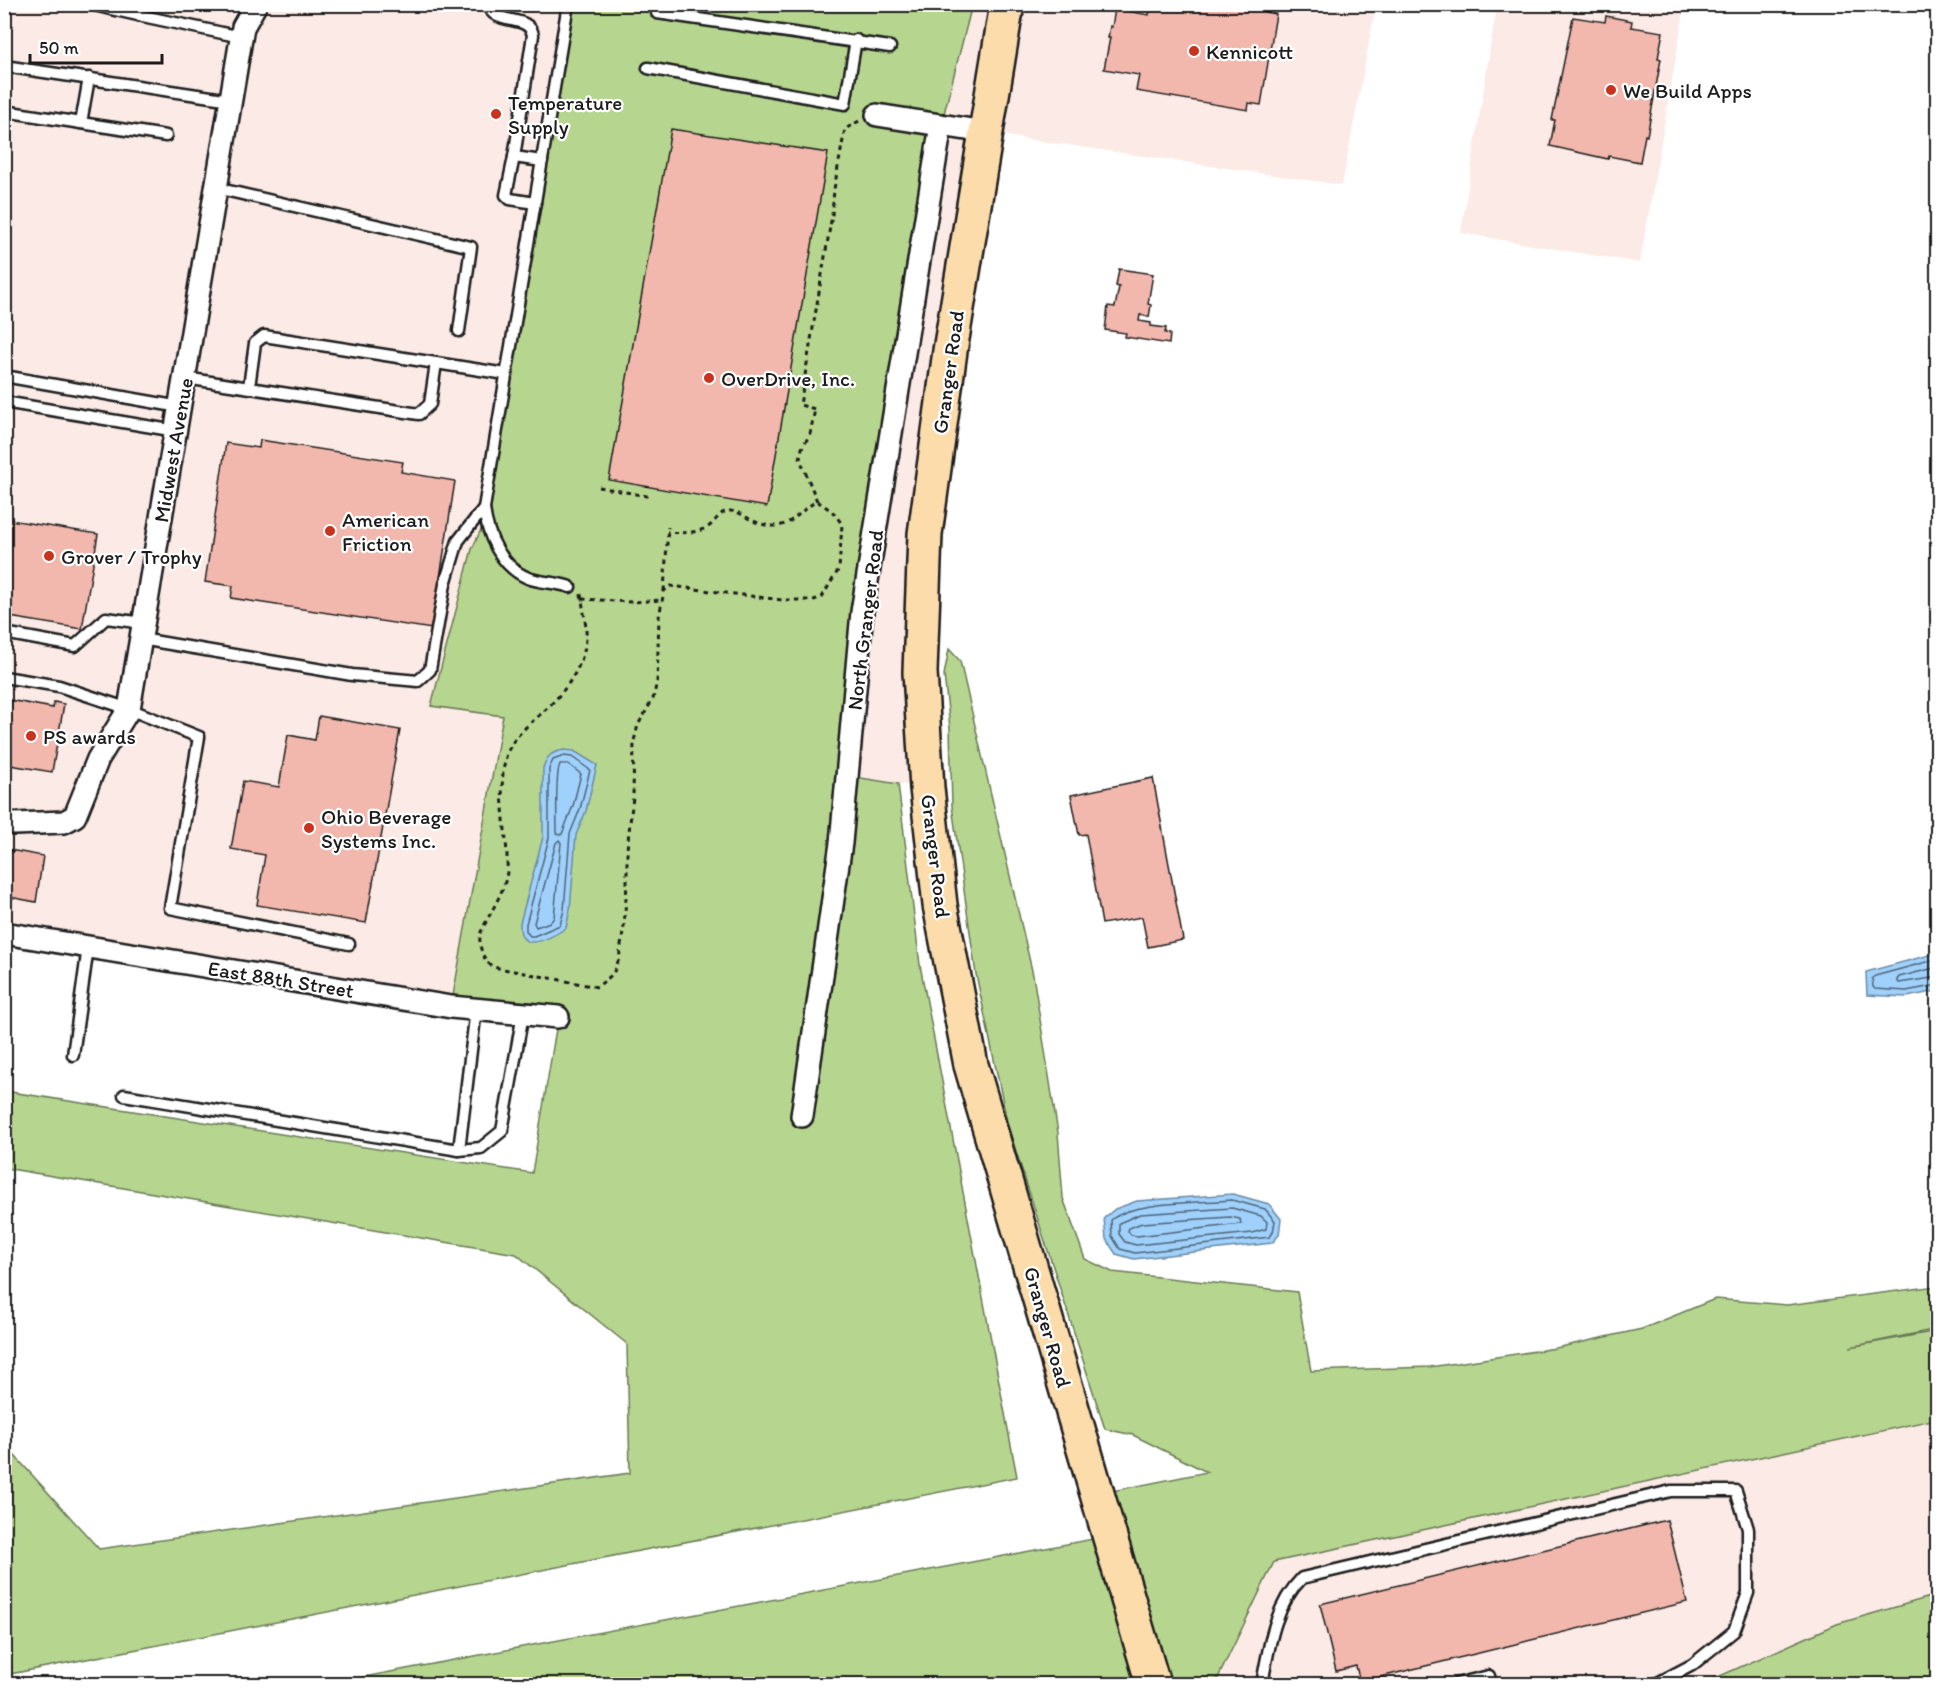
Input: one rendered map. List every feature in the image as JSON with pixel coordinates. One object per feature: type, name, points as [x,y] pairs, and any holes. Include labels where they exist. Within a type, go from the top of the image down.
[{"type":"main road","name":"Granger Road","points":[[1006,4],[950,351],[925,534],[920,672],[927,788],[940,905],[971,1065],[1153,1684]]},
{"type":"street","name":"Midwest Avenue","points":[[4,822],[15,824],[64,822],[75,816],[98,759],[129,709],[241,37],[243,27],[256,4]]},
{"type":"street","points":[[877,115],[985,132]]},
{"type":"street","name":"North Granger Road","points":[[802,1116],[841,843],[862,612],[940,125]]},
{"type":"street","name":"East 88th Street","points":[[4,933],[451,1007],[558,1017]]},
{"type":"lane","points":[[89,4],[139,10],[241,37]]},
{"type":"lane","points":[[488,4],[489,11],[495,16],[526,24],[532,30],[514,157],[506,195],[510,200],[535,203]]},
{"type":"lane","points":[[568,4],[484,508],[485,521],[499,553],[515,571],[530,578],[575,588]]},
{"type":"lane","points":[[657,13],[856,40],[890,47]]},
{"type":"lane","points":[[648,68],[845,104],[856,40]]},
{"type":"lane","points":[[4,66],[231,100]]},
{"type":"lane","points":[[81,123],[89,78]]},
{"type":"lane","points":[[4,111],[166,136]]},
{"type":"lane","points":[[514,157],[542,161]]},
{"type":"lane","points":[[216,188],[471,247],[459,331]]},
{"type":"lane","points":[[249,387],[255,344],[264,336],[506,374]]},
{"type":"lane","points":[[185,378],[419,414],[430,405],[436,363]]},
{"type":"lane","points":[[4,376],[180,407]]},
{"type":"lane","points":[[4,402],[176,431]]},
{"type":"lane","points":[[4,633],[75,646],[106,618],[142,631],[352,675],[418,681],[430,670],[445,584],[458,541],[484,508]]},
{"type":"lane","points":[[4,677],[59,686],[129,709],[199,737],[170,908],[349,944]]},
{"type":"lane","points":[[73,1054],[88,947]]},
{"type":"lane","points":[[459,1150],[476,1009]]},
{"type":"lane","points":[[124,1095],[459,1150],[481,1148],[502,1131],[523,1014]]},
{"type":"lane","points":[[1262,1684],[1271,1632],[1291,1589],[1302,1578],[1671,1491],[1736,1491],[1748,1529],[1748,1593],[1734,1632],[1692,1665],[1656,1684]]},
{"type":"lane","points":[[1456,1684],[1489,1676],[1491,1684]]},
{"type":"path","points":[[664,591],[671,586],[783,600],[814,600],[822,597],[839,569],[842,524],[832,511],[817,501],[800,459],[802,448],[810,434],[815,409],[800,405],[845,129],[855,122],[877,115]]},
{"type":"path","points":[[599,487],[652,497]]},
{"type":"path","points":[[667,532],[688,534],[708,527],[723,513],[731,511],[756,522],[785,525],[817,501]]},
{"type":"path","points":[[575,588],[582,599],[586,636],[581,662],[567,686],[552,704],[525,729],[509,748],[504,771],[503,793],[506,876],[504,885],[480,934],[479,944],[487,962],[493,967],[597,987],[613,974],[619,959],[624,926],[627,849],[633,797],[633,741],[638,725],[653,699],[657,681],[659,617],[664,591],[669,527]]},
{"type":"path","points":[[582,599],[632,602],[662,600]]},
{"type":"shaded area","points":[[4,5],[1376,5],[1342,185],[985,133],[950,351],[927,788],[848,776],[558,1018],[5,933]]},
{"type":"shaded area","points":[[1497,5],[1685,5],[1640,263],[1461,233]]},
{"type":"shaded area","points":[[1937,1419],[1937,1595],[1837,1624],[1702,1684],[1215,1684],[1274,1562]]},
{"type":"green space","points":[[566,5],[972,5],[941,125],[848,776],[898,784],[920,965],[1017,1477],[5,1675],[5,1445],[99,1549],[630,1473],[627,1344],[516,1254],[5,1168],[4,1091],[532,1173],[558,1017],[451,1007],[503,716],[431,706],[472,549],[485,521]]},
{"type":"green space","points":[[949,649],[960,661],[1033,975],[1058,1133],[1063,1198],[1085,1259],[1112,1272],[1297,1292],[1311,1371],[1430,1367],[1556,1348],[1642,1329],[1715,1299],[1787,1305],[1937,1286],[1937,1329],[1850,1347],[1937,1331],[1937,1419],[1274,1562],[1215,1684],[327,1684],[1109,1536],[1097,1494],[1207,1472],[1133,1435],[1105,1429],[1008,1126],[976,974],[952,806],[950,728],[944,675]]},
{"type":"green space","points":[[1937,1595],[1937,1684],[1702,1684],[1837,1624]]},
{"type":"water","points":[[564,750],[574,751],[597,765],[586,811],[576,835],[570,910],[566,928],[544,940],[530,942],[524,939],[520,923],[543,837],[543,768],[550,755]]},
{"type":"water","points":[[1937,953],[1937,991],[1907,997],[1867,995],[1866,972]]},
{"type":"water","points":[[1233,1194],[1269,1204],[1281,1219],[1279,1235],[1272,1243],[1134,1259],[1116,1254],[1106,1239],[1104,1218],[1115,1209],[1137,1201]]},
{"type":"building","points":[[1151,4],[1242,4],[1266,9],[1265,12],[1276,14],[1261,105],[1249,103],[1248,110],[1136,91],[1139,75],[1104,69],[1110,26],[1112,27],[1115,9],[1149,15]]},
{"type":"building","points":[[1606,16],[1632,21],[1631,27],[1663,32],[1658,58],[1661,59],[1640,162],[1609,156],[1608,159],[1550,146],[1555,120],[1552,120],[1573,17],[1605,22]]},
{"type":"building","name":"OverDrive, Inc.","points":[[671,129],[828,153],[767,507],[609,480]]},
{"type":"building","points":[[1119,269],[1153,274],[1148,304],[1151,305],[1149,317],[1140,315],[1139,321],[1151,323],[1151,326],[1166,328],[1165,333],[1170,334],[1169,344],[1125,337],[1126,333],[1105,330],[1108,306],[1115,307],[1119,287],[1116,286]]},
{"type":"building","name":"American Friction","points":[[260,440],[403,462],[401,472],[455,481],[432,629],[231,598],[233,586],[205,582],[226,443],[259,448]]},
{"type":"building","name":"Grover / Trophy","points":[[4,519],[98,534],[82,629],[4,616]]},
{"type":"building","name":"PS awards","points":[[4,699],[53,708],[54,702],[64,704],[52,772],[4,764]]},
{"type":"building","name":"Ohio Beverage Systems Inc.","points":[[319,716],[400,730],[366,923],[257,905],[265,855],[231,849],[243,781],[279,787],[288,735],[315,740]]},
{"type":"building","points":[[1153,778],[1183,940],[1148,947],[1142,917],[1102,924],[1086,834],[1079,835],[1071,795]]},
{"type":"building","points":[[4,849],[43,856],[36,902],[4,896]]},
{"type":"building","points":[[1667,1520],[1687,1602],[1360,1682],[1356,1666],[1336,1671],[1320,1604]]},
{"type":"place","name":"Kennicott","points":[[1194,51]]},
{"type":"place","name":"We Build Apps","points":[[1611,90]]},
{"type":"place","name":"Temperature Supply","points":[[496,114]]},
{"type":"place","name":"OverDrive, Inc.","points":[[709,378]]},
{"type":"place","name":"American Friction","points":[[330,531]]},
{"type":"place","name":"Grover / Trophy","points":[[49,556]]},
{"type":"place","name":"PS awards","points":[[31,736]]},
{"type":"place","name":"Ohio Beverage Systems Inc.","points":[[309,828]]}]
